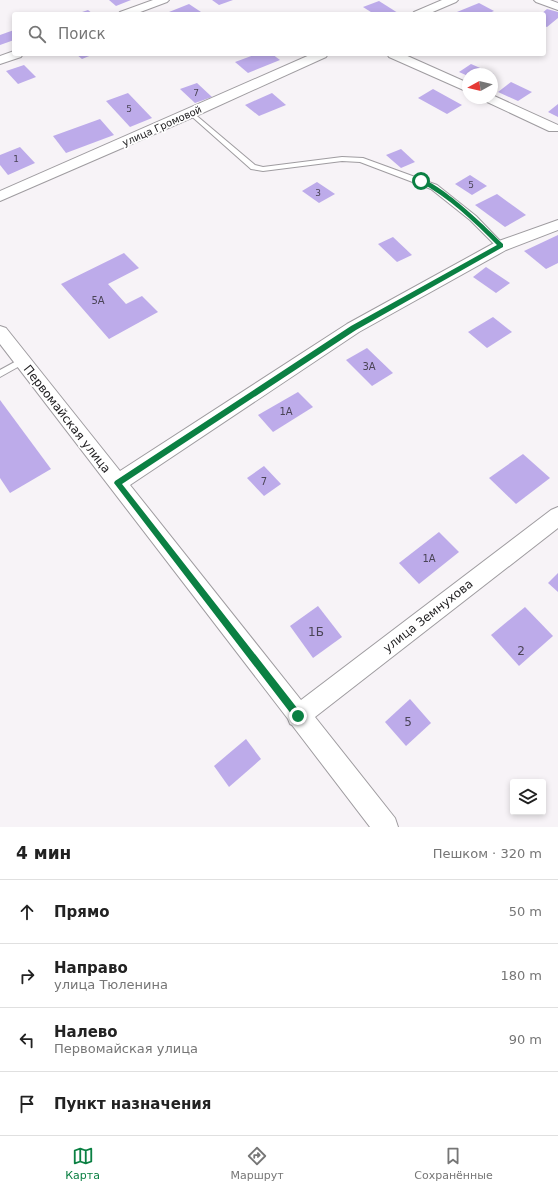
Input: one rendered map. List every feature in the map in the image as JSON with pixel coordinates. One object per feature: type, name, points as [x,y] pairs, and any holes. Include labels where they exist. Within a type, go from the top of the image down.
[{"type":"street","points":[[130,12],[163,0]]},
{"type":"street","points":[[423,12],[452,0]]},
{"type":"street","points":[[540,0],[558,7]]},
{"type":"street","points":[[0,60],[12,56]]},
{"type":"street","name":"улица Громовой","points":[[0,196],[318,56]]},
{"type":"street","points":[[397,56],[462,85]]},
{"type":"street","points":[[498,102],[554,128]]},
{"type":"street","points":[[118,483],[353,328],[501,246],[558,225]]},
{"type":"street","name":"Первомайская улица","points":[[0,332],[386,827]]},
{"type":"street","name":"улица Земнухова","points":[[298,716],[558,516]]},
{"type":"lane","points":[[191,113],[252,167],[263,169],[342,159],[361,160],[421,181],[434,187],[473,218],[501,246]]},
{"type":"lane","points":[[0,374],[22,361]]},
{"type":"building","points":[[109,0],[131,0],[116,6]]},
{"type":"building","points":[[212,0],[233,0],[219,5]]},
{"type":"building","points":[[379,1],[396,12],[371,12],[363,7]]},
{"type":"building","points":[[479,3],[494,11],[492,12],[457,12]]},
{"type":"building","points":[[189,4],[201,12],[169,12]]},
{"type":"building","points":[[547,9],[558,12],[558,18],[546,27],[546,12],[543,12]]},
{"type":"building","points":[[12,31],[12,41],[0,45],[0,35]]},
{"type":"building","points":[[78,56],[89,56],[82,59]]},
{"type":"building","points":[[252,56],[275,56],[280,60],[248,73],[235,62]]},
{"type":"building","points":[[471,64],[480,68],[465,68]]},
{"type":"building","points":[[24,65],[36,77],[18,84],[6,71]]},
{"type":"building","points":[[511,82],[532,92],[518,101],[498,92]]},
{"type":"building","points":[[197,83],[212,97],[195,103],[180,89]]},
{"type":"building","points":[[433,89],[462,105],[447,114],[418,98]]},
{"type":"building","points":[[128,93],[152,118],[130,127],[106,101]]},
{"type":"building","points":[[272,93],[286,105],[259,116],[245,105]]},
{"type":"building","points":[[558,104],[558,117],[548,112]]},
{"type":"building","points":[[100,119],[114,135],[66,153],[53,136]]},
{"type":"building","points":[[20,147],[35,163],[8,175],[0,165],[0,155]]},
{"type":"building","points":[[401,149],[415,162],[401,168],[386,155]]},
{"type":"building","points":[[470,175],[487,186],[472,195],[455,184]]},
{"type":"building","points":[[317,182],[335,194],[319,203],[302,191]]},
{"type":"building","points":[[497,194],[526,215],[505,227],[475,205]]},
{"type":"building","points":[[558,235],[558,263],[546,269],[524,251]]},
{"type":"building","points":[[393,237],[412,255],[397,262],[378,244]]},
{"type":"building","points":[[124,253],[139,268],[108,284],[126,304],[142,296],[158,312],[109,339],[61,284]]},
{"type":"building","points":[[486,267],[510,283],[496,293],[473,277]]},
{"type":"building","points":[[493,317],[512,332],[487,348],[468,332]]},
{"type":"building","points":[[367,348],[393,373],[372,386],[346,360]]},
{"type":"building","points":[[298,392],[313,407],[273,432],[258,415]]},
{"type":"building","points":[[0,400],[51,469],[10,493],[0,478]]},
{"type":"building","points":[[523,454],[550,478],[516,504],[489,478]]},
{"type":"building","points":[[264,466],[281,484],[264,496],[247,478]]},
{"type":"building","points":[[439,532],[459,552],[419,584],[399,563]]},
{"type":"building","points":[[558,573],[558,592],[548,583]]},
{"type":"building","points":[[318,606],[342,637],[313,658],[290,626]]},
{"type":"building","points":[[525,607],[553,636],[519,666],[491,635]]},
{"type":"building","points":[[410,699],[431,723],[406,746],[385,722]]},
{"type":"building","points":[[246,739],[261,759],[229,787],[214,766]]},
{"type":"route","points":[[298,716],[118,483],[353,328],[501,246],[473,218],[434,187],[421,181]]}]
